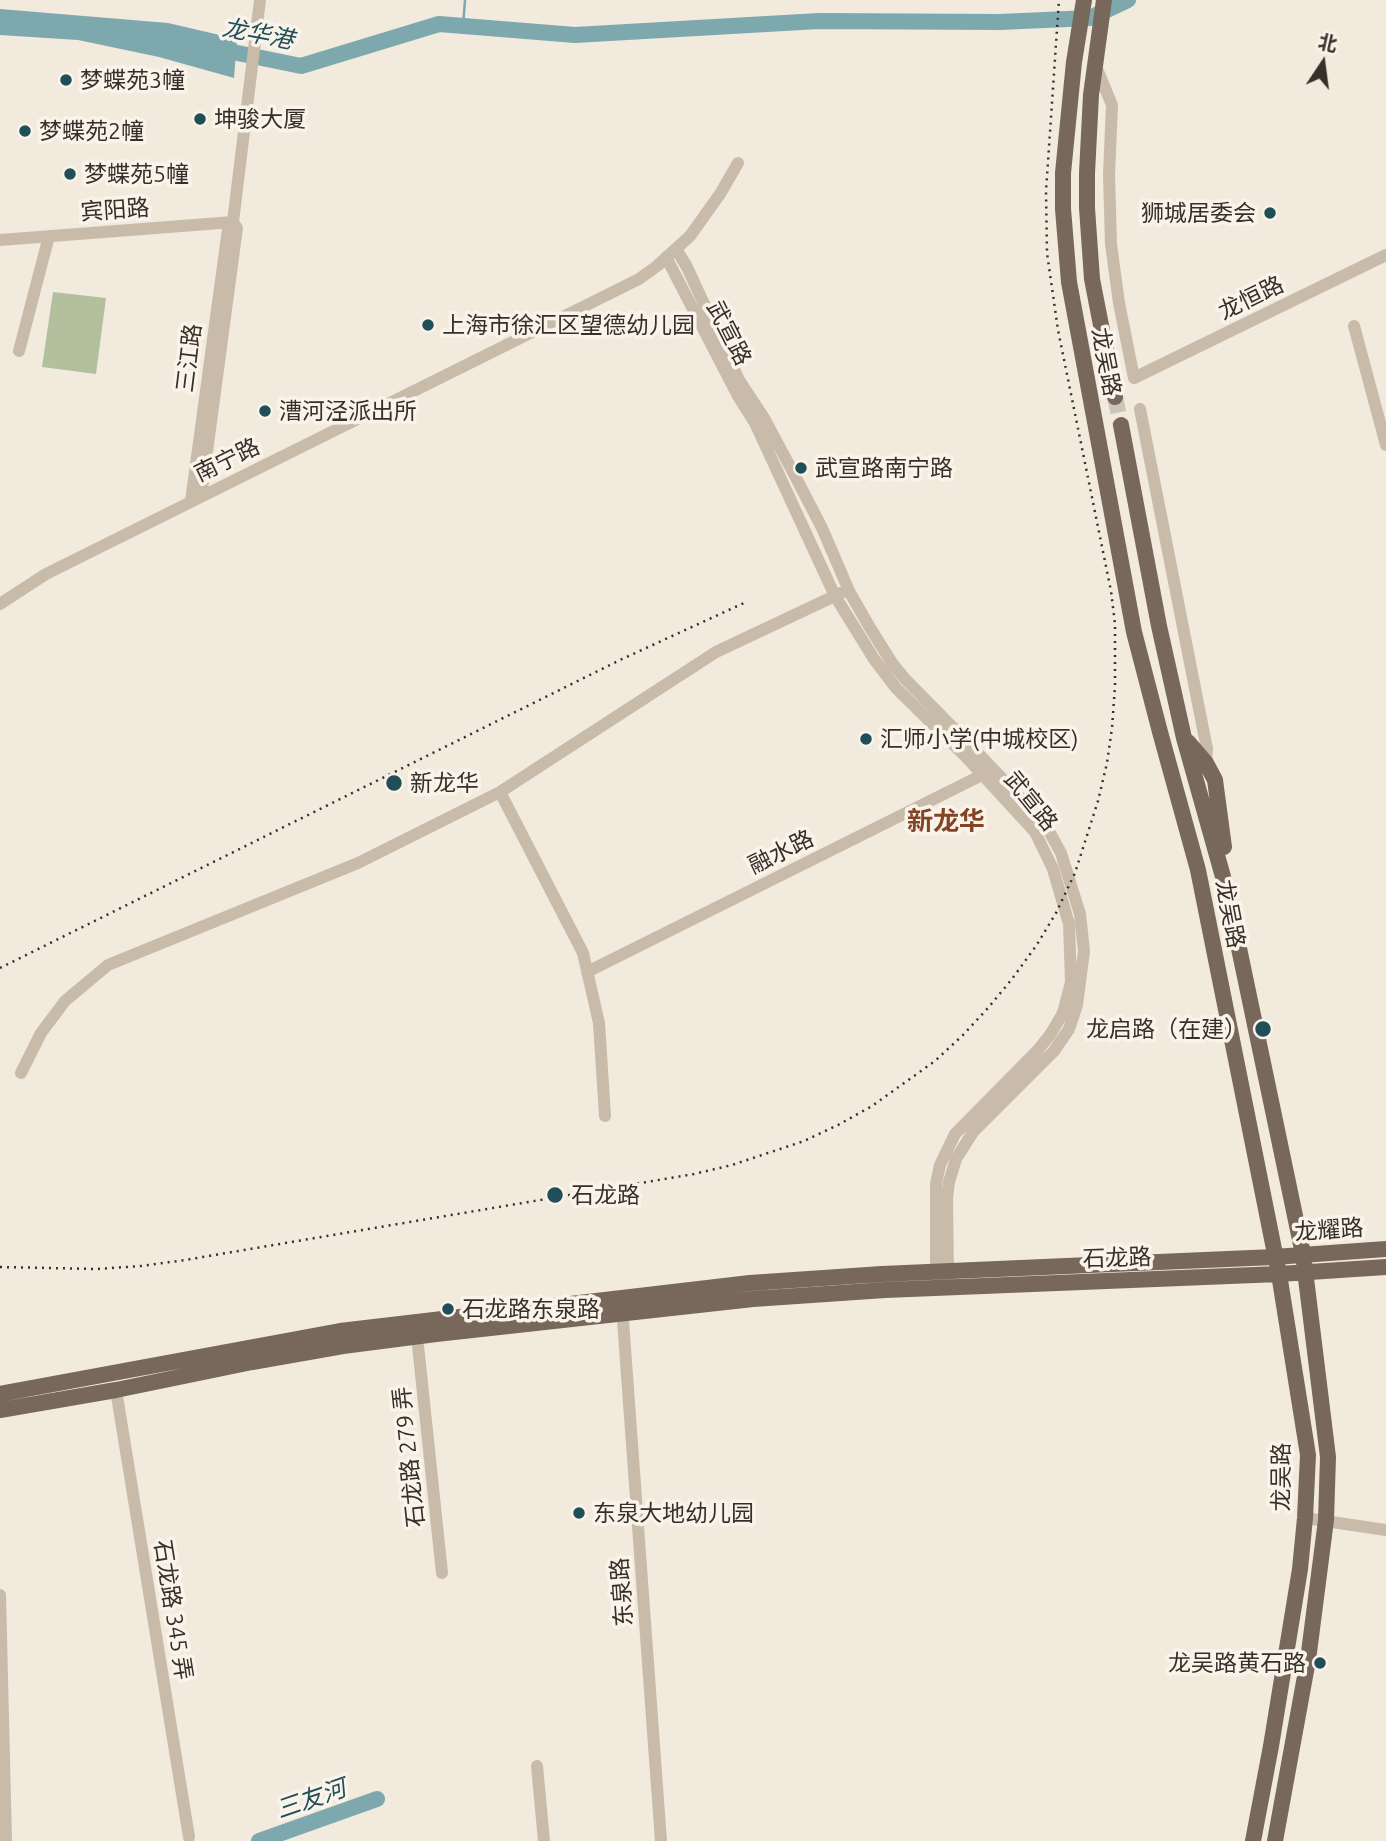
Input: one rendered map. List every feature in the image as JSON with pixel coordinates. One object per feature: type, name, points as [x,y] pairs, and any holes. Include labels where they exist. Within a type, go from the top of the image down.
[{"type":"main road","name":"龙吴路","points":[[1084,0],[1072,73],[1063,173],[1069,282],[1134,632],[1198,870],[1279,1274],[1308,1455],[1298,1583],[1253,1841]]},
{"type":"main road","name":"龙吴路","points":[[1104,0],[1095,64],[1087,173],[1093,279],[1115,397]]},
{"type":"main road","name":"龙吴路","points":[[1121,425],[1159,626],[1184,738],[1227,891],[1303,1254],[1328,1457],[1326,1520],[1308,1660],[1275,1841]]},
{"type":"main road","points":[[1184,738],[1206,763],[1214,780],[1226,861],[1227,891]]},
{"type":"main road","name":"龙耀路","points":[[1275,1257],[1386,1249]]},
{"type":"main road","name":"石龙路","points":[[0,1410],[317,1351],[417,1336],[942,1279],[1275,1257]]},
{"type":"main road","name":"龙耀路","points":[[1279,1274],[1386,1267]]},
{"type":"main road","name":"石龙路","points":[[0,1394],[340,1331],[621,1297],[790,1280],[1279,1274]]},
{"type":"street","name":"三江路","points":[[196,499],[228,229],[233,222],[260,0]]},
{"type":"street","name":"龙吴路","points":[[1095,64],[1112,106],[1109,175],[1111,244],[1119,303],[1135,379]]},
{"type":"street","name":"南宁路","points":[[0,604],[46,574],[639,279],[657,267],[705,217],[738,163]]},
{"type":"street","name":"宾阳路","points":[[0,240],[233,222]]},
{"type":"street","points":[[19,351],[49,236]]},
{"type":"street","points":[[671,253],[687,267],[738,380],[764,418],[822,528],[848,588],[892,663],[988,772],[1049,831],[1061,853],[1080,914],[1084,951],[1077,1005],[1069,1029],[1054,1051],[973,1132],[956,1159],[947,1198],[942,1279]]},
{"type":"street","name":"武宣路","points":[[671,253],[738,396],[755,423],[835,597],[874,659],[896,688],[988,772]]},
{"type":"street","name":"龙恒路","points":[[1135,379],[1386,255]]},
{"type":"street","points":[[1354,326],[1386,445]]},
{"type":"street","points":[[1140,409],[1207,748],[1206,763]]},
{"type":"street","points":[[21,1073],[41,1033],[65,1001],[108,965],[358,863],[500,792],[716,652],[835,597],[848,588]]},
{"type":"street","name":"融水路","points":[[587,972],[988,772]]},
{"type":"street","points":[[500,792],[583,953],[598,1023],[605,1116]]},
{"type":"street","name":"东泉路","points":[[621,1297],[661,1841]]},
{"type":"street","name":"石龙路 279 弄","points":[[417,1336],[442,1573]]},
{"type":"street","name":"石龙路 345 弄","points":[[116,1390],[189,1837]]},
{"type":"street","points":[[1305,1518],[1386,1530]]},
{"type":"street","points":[[0,1595],[6,1841]]},
{"type":"street","points":[[537,1766],[544,1841]]},
{"type":"green space","points":[[53,292],[106,298],[96,374],[42,367]]},
{"type":"water","points":[[0,9],[168,23],[237,39],[234,78],[159,57],[78,40],[0,35]]},
{"type":"waterway","points":[[463,26],[465,0]]},
{"type":"waterway","name":"龙华港","points":[[218,49],[301,66],[439,24],[575,35],[819,21],[1000,22],[1090,18],[1128,0]]},
{"type":"waterway","name":"三友河","points":[[259,1841],[377,1799]]},
{"type":"tunnel","points":[[1115,397],[1121,425]]},
{"type":"railway","points":[[0,1267],[97,1269],[185,1260],[694,1174],[732,1165],[804,1141],[872,1106],[935,1061],[988,1008],[1036,946],[1075,873],[1107,763],[1115,686],[1115,624],[1111,591],[1058,330],[1047,253],[1046,191],[1059,0]]},
{"type":"railway","points":[[0,968],[620,660],[744,603]]},
{"type":"place","name":"梦蝶苑3幢","points":[[66,80]]},
{"type":"place","name":"坤骏大厦","points":[[200,119]]},
{"type":"place","name":"梦蝶苑2幢","points":[[25,131]]},
{"type":"place","name":"梦蝶苑5幢","points":[[70,174]]},
{"type":"place","name":"狮城居委会","points":[[1270,213]]},
{"type":"place","name":"上海市徐汇区望德幼儿园","points":[[428,325]]},
{"type":"place","name":"漕河泾派出所","points":[[265,411]]},
{"type":"place","name":"武宣路南宁路","points":[[801,468]]},
{"type":"place","name":"汇师小学(中城校区)","points":[[866,739]]},
{"type":"place","name":"新龙华","points":[[394,783]]},
{"type":"place","name":"龙启路（在建）","points":[[1263,1029]]},
{"type":"place","name":"石龙路","points":[[555,1195]]},
{"type":"place","name":"石龙路东泉路","points":[[448,1309]]},
{"type":"place","name":"东泉大地幼儿园","points":[[579,1513]]},
{"type":"place","name":"龙吴路黄石路","points":[[1320,1663]]},
{"type":"district","name":"新龙华","points":[[946,821]]}]
